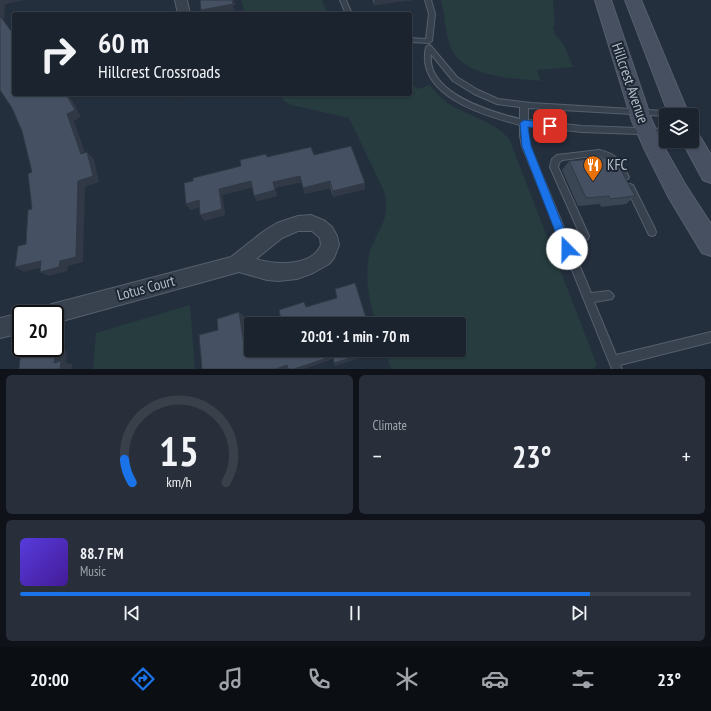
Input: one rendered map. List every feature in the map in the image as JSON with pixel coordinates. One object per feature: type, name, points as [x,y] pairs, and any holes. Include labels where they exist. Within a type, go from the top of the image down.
[{"type":"main road","name":"Hillcrest Avenue","points":[[604,0],[676,191],[711,246]]},
{"type":"main road","points":[[633,0],[676,108]]},
{"type":"main road","points":[[696,148],[711,174]]},
{"type":"street","points":[[181,0],[184,12]]},
{"type":"street","name":"Lotus Court","points":[[64,311],[239,263]]},
{"type":"street","points":[[0,328],[12,325]]},
{"type":"lane","points":[[343,0],[348,12]]},
{"type":"lane","points":[[428,0],[432,14],[427,64],[441,86],[453,96],[486,113],[524,123],[538,125],[651,125]]},
{"type":"lane","points":[[412,40],[429,44],[448,71],[465,86],[497,101],[651,125]]},
{"type":"lane","points":[[524,106],[526,146],[616,365],[711,337]]},
{"type":"lane","points":[[585,236],[554,167],[555,161],[560,157],[599,153],[611,156],[616,162],[639,204],[652,232]]},
{"type":"lane","points":[[588,298],[609,296]]},
{"type":"green space","points":[[241,0],[322,0],[327,12],[244,12]]},
{"type":"green space","points":[[441,0],[553,0],[555,24],[553,27],[555,34],[564,45],[573,67],[537,70],[541,81],[503,77],[465,65],[456,57],[450,46]]},
{"type":"green space","points":[[412,84],[418,89],[429,85],[449,104],[498,129],[510,141],[597,365],[593,369],[391,369],[387,357],[466,357],[466,317],[374,317],[369,297],[367,270],[370,249],[382,225],[385,215],[386,204],[384,191],[349,118],[291,105],[284,101],[281,96],[412,96]]},
{"type":"green space","points":[[190,305],[195,369],[93,369],[96,333]]},
{"type":"building","points":[[200,0],[232,0],[233,4],[201,10]]},
{"type":"building","points":[[0,16],[12,32],[12,96],[67,96],[75,110],[67,114],[81,154],[87,152],[93,176],[78,181],[76,257],[60,261],[59,267],[40,272],[41,261],[15,267],[18,246],[26,244],[28,210],[32,209],[28,174],[32,172],[22,131],[12,108],[0,90]]},
{"type":"building","points":[[351,146],[365,183],[333,191],[330,181],[303,188],[300,176],[273,182],[275,190],[254,196],[251,181],[219,189],[222,209],[200,215],[199,200],[186,204],[184,183],[193,181],[193,178],[241,166],[240,160],[266,154],[267,157],[311,147],[314,155]]},
{"type":"building","points":[[614,157],[635,196],[610,199],[609,196],[586,198],[569,161]]},
{"type":"building","points":[[355,283],[366,317],[280,317],[279,310],[304,302],[306,307],[337,298],[335,289]]},
{"type":"building","points":[[239,312],[244,344],[244,357],[330,357],[294,369],[288,369],[287,365],[276,369],[202,369],[199,335],[218,330],[217,319]]},
{"type":"building","points":[[55,357],[54,363],[61,361],[60,369],[19,369],[20,358]]},
{"type":"building","points":[[333,357],[353,357],[334,363]]},
{"type":"place","name":"KFC","points":[[593,182]]},
{"type":"route","points":[[550,126],[524,123],[524,136],[526,146],[567,249]]}]
